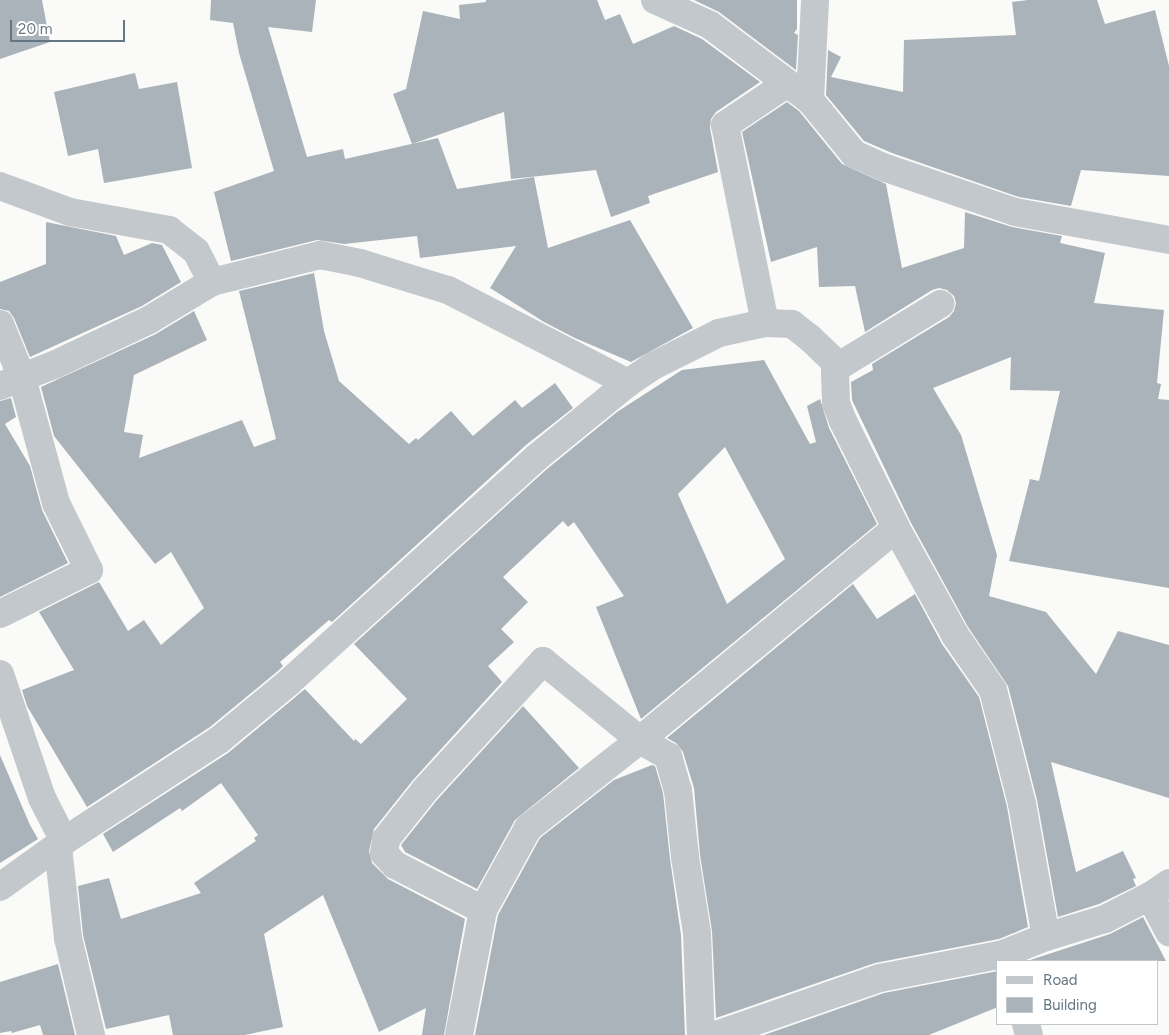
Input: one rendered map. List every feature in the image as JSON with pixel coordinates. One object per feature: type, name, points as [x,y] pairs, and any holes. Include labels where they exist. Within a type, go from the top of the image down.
[{"type":"street","points":[[655,0],[710,25],[786,84],[810,100],[854,154],[886,168],[1015,212],[1169,240]]},
{"type":"street","points":[[810,100],[815,0]]},
{"type":"street","points":[[765,323],[725,125],[786,84]]},
{"type":"street","points":[[0,186],[70,212],[169,230],[196,251],[212,282]]},
{"type":"street","points":[[11,382],[56,364],[148,320],[212,282],[320,255],[360,263],[448,290],[628,383]]},
{"type":"street","points":[[940,304],[839,366],[835,373],[836,403],[896,528],[955,635],[993,690],[1022,804],[1046,937]]},
{"type":"street","points":[[0,887],[61,844],[219,740],[289,682],[538,457],[628,383],[653,366],[719,333],[765,323],[792,324],[810,338],[839,366]]},
{"type":"street","points":[[0,324],[11,382],[56,503],[89,570],[0,614]]},
{"type":"street","points":[[459,1035],[484,910],[528,828],[640,740],[896,528]]},
{"type":"street","points":[[484,910],[395,865],[384,853],[386,839],[425,790],[543,662],[640,740],[668,756],[678,790],[697,934],[701,1035]]},
{"type":"street","points":[[0,673],[42,798],[61,844],[68,938],[91,1035]]},
{"type":"street","points":[[716,1035],[880,978],[1004,958],[1046,937],[1105,919],[1160,890],[1169,932]]},
{"type":"building","points":[[0,0],[42,0],[50,42],[0,59]]},
{"type":"building","points":[[211,0],[316,0],[312,32],[268,27],[307,157],[343,149],[345,159],[438,138],[457,189],[534,177],[548,248],[630,220],[693,328],[631,362],[575,338],[544,322],[490,288],[516,246],[420,258],[417,236],[344,244],[317,240],[231,261],[214,192],[274,171],[239,53],[233,23],[210,20]]},
{"type":"building","points":[[486,0],[597,0],[605,20],[620,14],[633,44],[674,26],[702,39],[760,82],[716,112],[711,119],[710,128],[718,172],[648,196],[650,203],[611,217],[596,170],[511,179],[504,112],[412,144],[393,94],[406,89],[423,11],[460,19],[459,5],[486,2]]},
{"type":"building","points":[[694,0],[797,0],[797,29],[794,33],[798,35],[796,70],[719,12]]},
{"type":"building","points":[[1028,0],[1097,0],[1105,24],[1155,10],[1169,66],[1169,176],[1081,170],[1071,206],[1019,197],[892,153],[864,141],[826,95],[828,50],[841,57],[831,77],[903,92],[904,40],[1016,35],[1012,2]]},
{"type":"building","points":[[135,73],[139,89],[177,82],[192,168],[104,183],[98,149],[68,156],[54,92]]},
{"type":"building","points":[[787,102],[799,111],[842,164],[886,184],[902,268],[964,248],[965,212],[1012,227],[1062,236],[1060,243],[1105,253],[1094,303],[1164,310],[1157,383],[1161,384],[1158,399],[1169,400],[1169,588],[1009,561],[1030,479],[1039,481],[1060,391],[1010,390],[1011,357],[933,388],[961,435],[997,555],[989,596],[1046,612],[1096,674],[1118,631],[1169,645],[1169,798],[1051,762],[1076,872],[1123,851],[1136,878],[1133,879],[1136,886],[1099,904],[1058,917],[1037,800],[1008,686],[968,627],[910,521],[852,400],[851,382],[873,370],[872,364],[949,317],[954,311],[956,303],[954,296],[947,290],[939,288],[932,290],[865,332],[855,286],[819,287],[817,247],[771,262],[742,132]]},
{"type":"building","points":[[46,222],[116,236],[124,255],[152,243],[162,245],[181,282],[142,306],[30,357],[14,318],[9,311],[0,309],[0,282],[46,264]]},
{"type":"building","points":[[314,273],[324,331],[339,381],[409,444],[416,438],[418,440],[451,411],[473,436],[515,400],[522,408],[555,383],[573,408],[526,445],[332,622],[329,620],[280,662],[283,666],[279,670],[210,727],[87,807],[27,706],[22,690],[74,670],[39,612],[99,582],[128,631],[144,620],[161,645],[204,608],[171,552],[155,564],[54,436],[41,387],[156,334],[194,311],[207,340],[134,375],[124,432],[143,435],[139,458],[242,420],[254,447],[276,439],[239,291]]},
{"type":"building","points":[[764,360],[810,444],[816,442],[807,406],[820,399],[829,428],[877,524],[641,719],[596,607],[624,596],[574,522],[568,527],[563,521],[503,577],[528,602],[501,629],[514,642],[488,666],[502,682],[413,780],[374,829],[369,851],[372,863],[388,879],[465,919],[444,1035],[422,1035],[426,1008],[379,1032],[323,895],[264,934],[283,1027],[245,1035],[173,1035],[169,1015],[106,1029],[83,935],[78,886],[109,878],[121,919],[201,893],[194,883],[256,841],[254,838],[258,835],[221,783],[182,811],[180,808],[113,852],[103,834],[228,753],[305,689],[354,741],[355,739],[361,744],[407,699],[354,644],[547,469],[617,412],[682,370]],"holes":[[[725,447],[785,559],[727,604],[678,494]]]},
{"type":"building","points":[[11,398],[16,417],[5,424],[30,466],[42,510],[68,563],[0,597],[0,401]]},
{"type":"building","points":[[853,584],[877,619],[915,594],[942,644],[979,697],[1007,807],[1028,927],[999,939],[875,963],[716,1018],[712,931],[700,855],[694,788],[683,752],[676,743],[667,738]]},
{"type":"building","points":[[523,706],[579,768],[515,820],[477,889],[405,852],[401,845],[437,800]]},
{"type":"building","points":[[0,755],[30,825],[38,839],[0,863]]},
{"type":"building","points":[[652,765],[655,766],[663,793],[681,935],[685,1035],[475,1035],[498,915],[540,838],[614,780]]},
{"type":"building","points":[[1143,917],[1166,961],[1030,960],[1110,934]]},
{"type":"building","points":[[58,964],[75,1035],[43,1035],[40,1025],[12,1033],[11,1031],[0,1033],[0,982]]},
{"type":"building","points":[[996,971],[996,1008],[929,1035],[764,1035],[884,993]]}]
